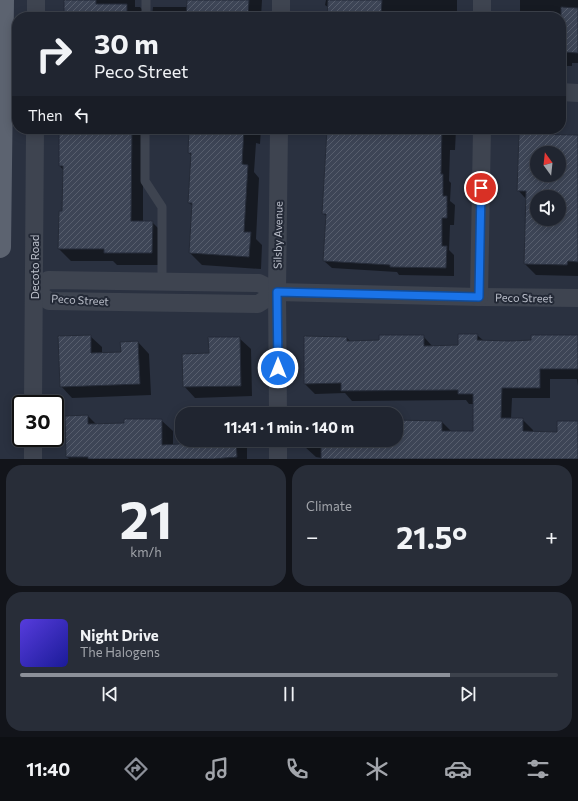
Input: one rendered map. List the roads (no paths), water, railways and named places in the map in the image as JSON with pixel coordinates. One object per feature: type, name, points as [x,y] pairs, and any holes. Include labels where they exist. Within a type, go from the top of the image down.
[{"type":"main road","points":[[0,247],[3,0]]},
{"type":"street","points":[[36,0],[36,12]]},
{"type":"street","points":[[280,12],[281,0]]},
{"type":"street","points":[[482,0],[482,12]]},
{"type":"street","points":[[566,92],[578,92]]},
{"type":"street","name":"Decoto Road","points":[[34,395],[35,134]]},
{"type":"street","name":"Silsby Avenue","points":[[278,407],[277,292],[279,134]]},
{"type":"street","points":[[479,297],[482,134]]},
{"type":"street","name":"Peco Street","points":[[277,292],[258,304],[49,301],[34,290],[48,280],[259,283],[277,292],[578,298]]},
{"type":"street","points":[[33,447],[33,459]]},
{"type":"street","points":[[278,447],[278,459]]},
{"type":"lane","points":[[146,0],[146,12]]},
{"type":"lane","points":[[145,134],[145,181],[162,207],[162,282]]}]
